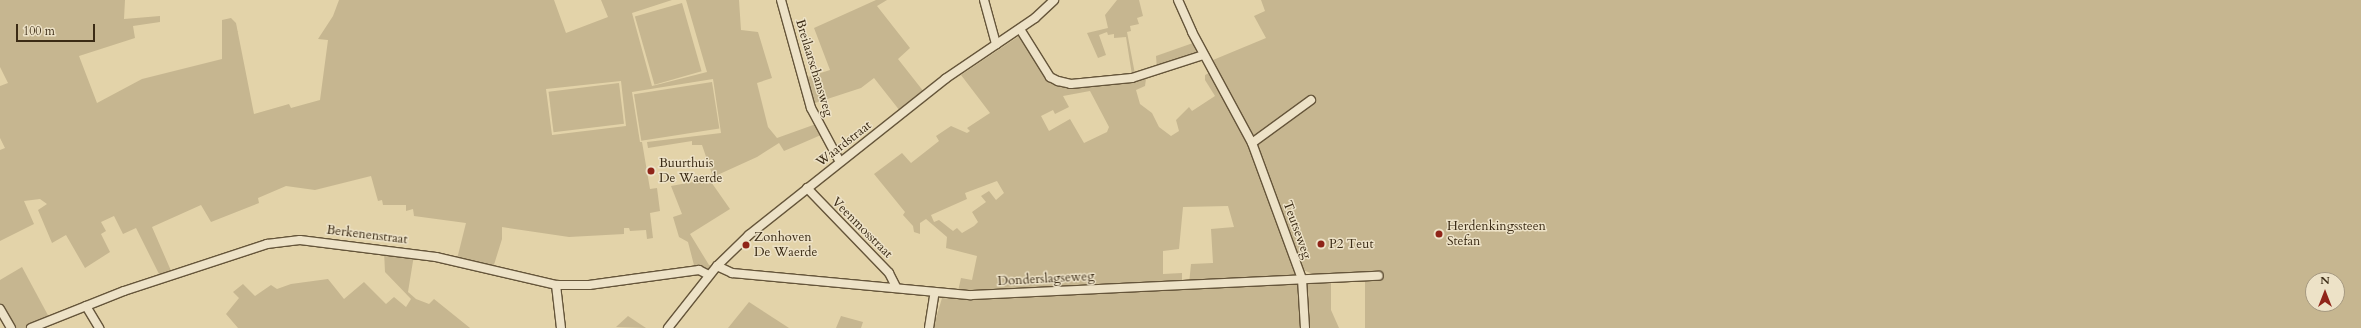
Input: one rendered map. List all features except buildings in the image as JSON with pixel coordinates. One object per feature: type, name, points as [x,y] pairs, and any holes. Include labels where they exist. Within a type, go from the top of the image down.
[{"type":"street","name":"Breilaarschansweg","points":[[781,0],[811,108],[840,162]]},
{"type":"street","points":[[984,0],[996,44]]},
{"type":"street","name":"Waardstraat","points":[[668,328],[709,275],[749,235],[945,79],[1020,29],[1054,0]]},
{"type":"street","name":"Teutseweg","points":[[1178,0],[1203,55],[1252,143],[1302,279],[1306,328]]},
{"type":"street","points":[[1020,29],[1050,76],[1058,81],[1071,84],[1132,78],[1203,55]]},
{"type":"street","points":[[1252,143],[1311,100]]},
{"type":"street","name":"Veenmosstraat","points":[[807,188],[890,273],[896,287]]},
{"type":"street","name":"Berkenenstraat","points":[[31,328],[86,306],[267,244],[300,240],[436,257],[556,285],[589,285],[699,270],[709,275]]},
{"type":"street","name":"Donderslagseweg","points":[[717,266],[732,273],[896,287],[935,292],[1005,294],[1379,276]]},
{"type":"street","points":[[556,285],[561,328]]},
{"type":"street","points":[[929,328],[935,292]]},
{"type":"street","points":[[86,306],[99,328]]},
{"type":"street","points":[[0,309],[12,328]]},
{"type":"shaded area","points":[[0,0],[125,0],[124,19],[160,16],[160,22],[133,26],[135,38],[79,56],[97,103],[142,79],[222,59],[222,20],[231,18],[236,23],[254,114],[289,104],[291,108],[320,100],[328,40],[318,39],[333,16],[339,0],[554,0],[566,33],[608,17],[601,0],[672,0],[632,13],[652,86],[707,72],[686,0],[739,0],[741,30],[758,32],[772,78],[757,83],[768,127],[777,138],[816,124],[821,135],[784,151],[779,143],[757,157],[713,177],[702,145],[692,145],[692,141],[648,148],[647,142],[721,133],[713,79],[632,92],[640,142],[642,142],[650,189],[657,188],[660,211],[650,213],[653,238],[647,239],[646,230],[630,231],[629,228],[624,228],[624,234],[569,237],[502,227],[502,239],[493,268],[457,259],[466,223],[414,216],[413,209],[406,211],[406,205],[383,205],[382,200],[378,201],[371,176],[315,190],[286,186],[258,198],[259,203],[211,222],[201,205],[152,227],[172,273],[160,276],[136,228],[123,234],[114,216],[101,222],[106,231],[101,234],[110,252],[85,268],[66,235],[52,243],[38,210],[47,204],[40,199],[24,201],[34,224],[0,241],[0,150],[5,148],[0,138],[0,86],[8,83],[0,67]],"holes":[[[621,81],[626,126],[552,135],[546,89]]]},
{"type":"shaded area","points":[[876,0],[887,0],[877,6],[910,48],[898,59],[924,92],[900,111],[874,78],[861,88],[812,104],[805,78],[830,70],[814,28]]},
{"type":"shaded area","points":[[1117,0],[1139,0],[1143,16],[1137,18],[1139,24],[1130,26],[1131,31],[1127,32],[1135,74],[1132,75],[1126,37],[1114,38],[1114,34],[1108,35],[1107,32],[1099,35],[1106,55],[1098,58],[1087,33],[1108,28],[1105,15]]},
{"type":"shaded area","points":[[1261,0],[2361,0],[2361,328],[1365,328],[1365,275],[1320,277],[1303,270],[1251,135],[1213,60],[1266,38],[1254,16],[1265,11]]},
{"type":"shaded area","points":[[682,3],[702,71],[654,85],[635,17]]},
{"type":"shaded area","points":[[1019,36],[1047,76],[1082,87],[1146,79],[1145,86],[1136,90],[1140,104],[1152,113],[1159,127],[1171,136],[1179,131],[1176,120],[1189,107],[1192,111],[1215,96],[1205,80],[1205,75],[1211,72],[1248,143],[1296,277],[1302,279],[1303,328],[933,328],[942,298],[973,300],[1041,297],[1289,280],[1189,284],[1191,264],[1213,263],[1211,229],[1234,227],[1228,206],[1183,207],[1179,249],[1163,251],[1163,274],[1182,273],[1182,283],[958,291],[961,278],[972,280],[977,256],[946,248],[947,237],[926,219],[920,223],[920,234],[914,232],[913,226],[903,215],[905,212],[874,174],[902,153],[911,163],[939,141],[936,136],[951,126],[967,133],[970,131],[967,128],[990,113],[961,75]],"holes":[[[1090,91],[1109,127],[1107,132],[1084,143],[1070,119],[1049,131],[1041,116],[1053,110],[1055,114],[1069,107],[1063,96]],[[997,181],[1004,193],[996,200],[989,191],[981,196],[986,202],[972,212],[978,222],[974,226],[962,233],[957,228],[953,231],[939,220],[934,222],[931,215],[967,199],[965,193]]]},
{"type":"shaded area","points":[[1193,43],[1197,54],[1157,69],[1156,56]]},
{"type":"shaded area","points":[[712,82],[719,128],[641,141],[634,94]]},
{"type":"shaded area","points":[[619,83],[624,124],[554,132],[549,92]]},
{"type":"shaded area","points":[[709,179],[730,209],[690,234],[709,265],[714,266],[708,270],[695,269],[688,242],[679,237],[673,217],[682,214],[671,186]]},
{"type":"shaded area","points":[[384,251],[414,255],[408,292],[416,299],[429,304],[434,299],[470,328],[238,328],[226,314],[239,298],[233,292],[243,284],[255,296],[271,285],[277,289],[291,284],[328,279],[344,299],[364,282],[386,304],[394,297],[406,307],[411,299],[385,272]]},
{"type":"shaded area","points":[[22,267],[50,319],[25,328],[14,328],[0,305],[0,280]]},
{"type":"shaded area","points":[[1331,283],[1331,310],[1339,328],[1308,328],[1307,284]]},
{"type":"shaded area","points":[[749,302],[789,328],[728,328]]},
{"type":"shaded area","points":[[628,316],[646,328],[616,327]]},
{"type":"shaded area","points":[[841,316],[863,322],[861,328],[836,328]]},
{"type":"place","name":"Buurthuis De Waerde","points":[[651,171]]},
{"type":"place","name":"Herdenkingssteen Stefan","points":[[1439,234]]},
{"type":"place","name":"P2 Teut","points":[[1321,244]]},
{"type":"place","name":"Zonhoven De Waerde","points":[[746,245]]}]
